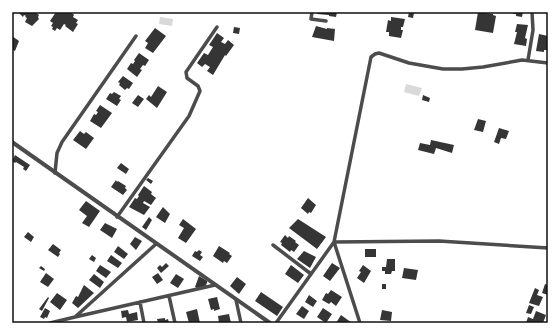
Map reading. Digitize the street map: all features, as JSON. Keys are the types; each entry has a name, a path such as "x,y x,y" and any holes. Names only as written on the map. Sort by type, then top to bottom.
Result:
{"street":[{"path":"310,24 312,12"},
{"path":"528,60 533,30 532,12"},
{"path":"310,20 326,21"},
{"path":"117,217 191,113 200,91 198,86 188,78 186,72 217,27"},
{"path":"55,173 57,153 62,142 136,36"},
{"path":"276,323 334,242 372,56 379,53 414,65 454,69 483,67 513,61 528,60 548,63"},
{"path":"12,142 270,323"},
{"path":"334,242 439,241 548,248"},
{"path":"334,242 360,323"},
{"path":"75,317 156,244"},
{"path":"273,245 311,274"},
{"path":"52,323 215,285"},
{"path":"169,296 175,323"},
{"path":"236,300 241,323"},
{"path":"140,302 144,323"}],"shaded area":[{"path":"160,17 173,19 172,26 159,24"},
{"path":"406,84 422,88 419,96 404,92"}],"building":[{"path":"18,12 35,12 39,15 39,19 32,26 25,22 27,18 25,17 26,16 24,15 23,17"},
{"path":"56,12 73,12 73,17 78,20 76,23 78,24 73,32 64,24 60,30 57,28 55,31 52,29 53,27 51,26 53,23 50,21"},
{"path":"318,12 337,12 336,17 317,14"},
{"path":"409,12 414,13 413,18 408,17"},
{"path":"478,12 493,14 496,16 493,33 475,30"},
{"path":"514,12 523,12 522,17 516,16 516,14 513,14"},
{"path":"391,17 405,19 403,27 401,27 401,30 403,30 401,38 389,36 389,32 386,32 388,20 391,21"},
{"path":"517,24 528,25 525,38 527,39 526,46 514,44"},
{"path":"316,26 327,29 335,29 334,41 312,37"},
{"path":"234,27 240,28 239,34 233,33"},
{"path":"155,28 166,36 153,53 145,48 148,43 145,41"},
{"path":"217,33 224,38 221,42 225,44 228,40 234,45 226,56 225,55 213,75 207,71 210,67 205,64 202,67 197,63 204,53 208,55 213,47 209,45"},
{"path":"539,34 548,36 548,50 544,50 544,52 536,51"},
{"path":"12,36 19,41 15,51 13,50 12,52"},
{"path":"139,53 149,60 145,66 143,65 140,69 142,70 137,77 127,69 131,63 133,64"},
{"path":"123,76 133,83 129,89 127,88 125,90 119,85 120,83 118,82"},
{"path":"158,86 167,92 157,108 146,99 149,95 151,97"},
{"path":"114,92 121,96 119,99 121,100 117,106 106,99 110,93 112,94"},
{"path":"138,95 144,99 138,107 132,103"},
{"path":"423,95 430,98 429,102 422,100"},
{"path":"100,105 112,113 101,128 90,121 94,114 96,115 98,112 96,111"},
{"path":"478,119 486,121 483,132 474,130"},
{"path":"499,128 509,131 506,139 501,138 499,144 494,142"},
{"path":"80,131 84,134 86,132 94,138 86,149 73,140"},
{"path":"431,140 454,145 452,153 436,148 434,154 418,150 420,143 430,145"},
{"path":"15,155 30,165 26,171 23,169 24,167 12,161"},
{"path":"121,163 129,169 126,174 117,168"},
{"path":"148,178 153,181 151,184 146,180"},
{"path":"116,180 117,182 118,181 126,186 125,188 127,190 123,195 111,187"},
{"path":"144,186 152,192 151,194 156,198 151,205 144,201 143,203 150,207 144,215 129,207 135,198 137,199"},
{"path":"308,198 316,205 311,213 309,212 308,214 301,208"},
{"path":"86,201 100,211 89,227 82,223 87,216 79,210"},
{"path":"163,207 170,214 165,223 156,217"},
{"path":"149,217 152,220 146,230 142,227"},
{"path":"183,219 196,229 186,243 178,238 184,228 179,225"},
{"path":"298,219 326,237 317,249 289,228"},
{"path":"105,223 117,229 112,238 100,230"},
{"path":"28,232 34,237 31,242 24,237"},
{"path":"285,235 296,241 295,242 299,245 294,252 291,250 290,252 281,245 282,243 280,242"},
{"path":"135,237 142,241 136,250 130,244"},
{"path":"53,244 61,250 58,257 48,250"},
{"path":"118,246 128,254 124,259 114,252"},
{"path":"219,246 232,256 227,263 224,261 223,263 213,256"},
{"path":"365,249 376,249 376,257 365,257"},
{"path":"199,250 202,252 200,255 203,257 200,261 192,256 195,251 197,252"},
{"path":"304,251 316,257 310,268 297,259"},
{"path":"92,255 96,258 94,262 89,259"},
{"path":"111,255 122,263 118,268 107,261"},
{"path":"387,259 395,259 395,271 392,271 391,274 385,274 385,271 382,271 382,267 386,267"},
{"path":"166,263 169,266 161,273 157,268 160,265 162,267"},
{"path":"332,263 340,268 330,281 323,276"},
{"path":"100,265 111,272 106,278 96,271"},
{"path":"291,265 304,275 298,283 285,274"},
{"path":"363,265 371,271 364,283 357,278"},
{"path":"41,266 45,269 44,271 39,268"},
{"path":"404,268 418,270 416,280 402,278"},
{"path":"46,273 54,279 48,287 40,282"},
{"path":"158,273 163,280 157,284 152,277"},
{"path":"94,274 104,282 100,288 89,280"},
{"path":"176,274 184,279 178,288 170,283"},
{"path":"199,276 207,281 207,283 205,287 199,289 195,287"},
{"path":"237,277 246,284 239,294 230,286"},
{"path":"382,284 386,284 386,289 382,289"},
{"path":"545,284 548,285 548,295 542,293"},
{"path":"84,285 94,293 78,308 72,303 76,296 78,297"},
{"path":"535,288 539,290 537,295 543,297 539,306 529,303"},
{"path":"331,290 342,297 336,306 331,302 329,304 322,300 326,293 328,294"},
{"path":"261,292 283,307 277,316 255,301"},
{"path":"57,293 67,300 60,310 50,302"},
{"path":"309,295 317,301 313,307 305,302"},
{"path":"48,297 49,298 42,311 39,309"},
{"path":"217,297 220,309 214,311 214,309 211,310 208,299"},
{"path":"529,305 534,307 531,314 526,313"},
{"path":"302,306 309,311 304,319 296,314"},
{"path":"45,308 50,311 47,318 45,317 44,319 40,317"},
{"path":"323,308 332,314 326,323 317,317"},
{"path":"197,309 200,323 189,323 186,312"},
{"path":"128,310 129,314 137,312 138,320 127,322 126,317 122,318 121,311"},
{"path":"382,310 392,312 391,321 380,320"},
{"path":"536,311 546,315 543,323 526,323 528,317 533,319"},
{"path":"229,314 231,323 219,323 218,316"},
{"path":"341,315 352,323 336,323"},
{"path":"165,318 165,320 168,319 169,323 158,323 157,319"}]}
